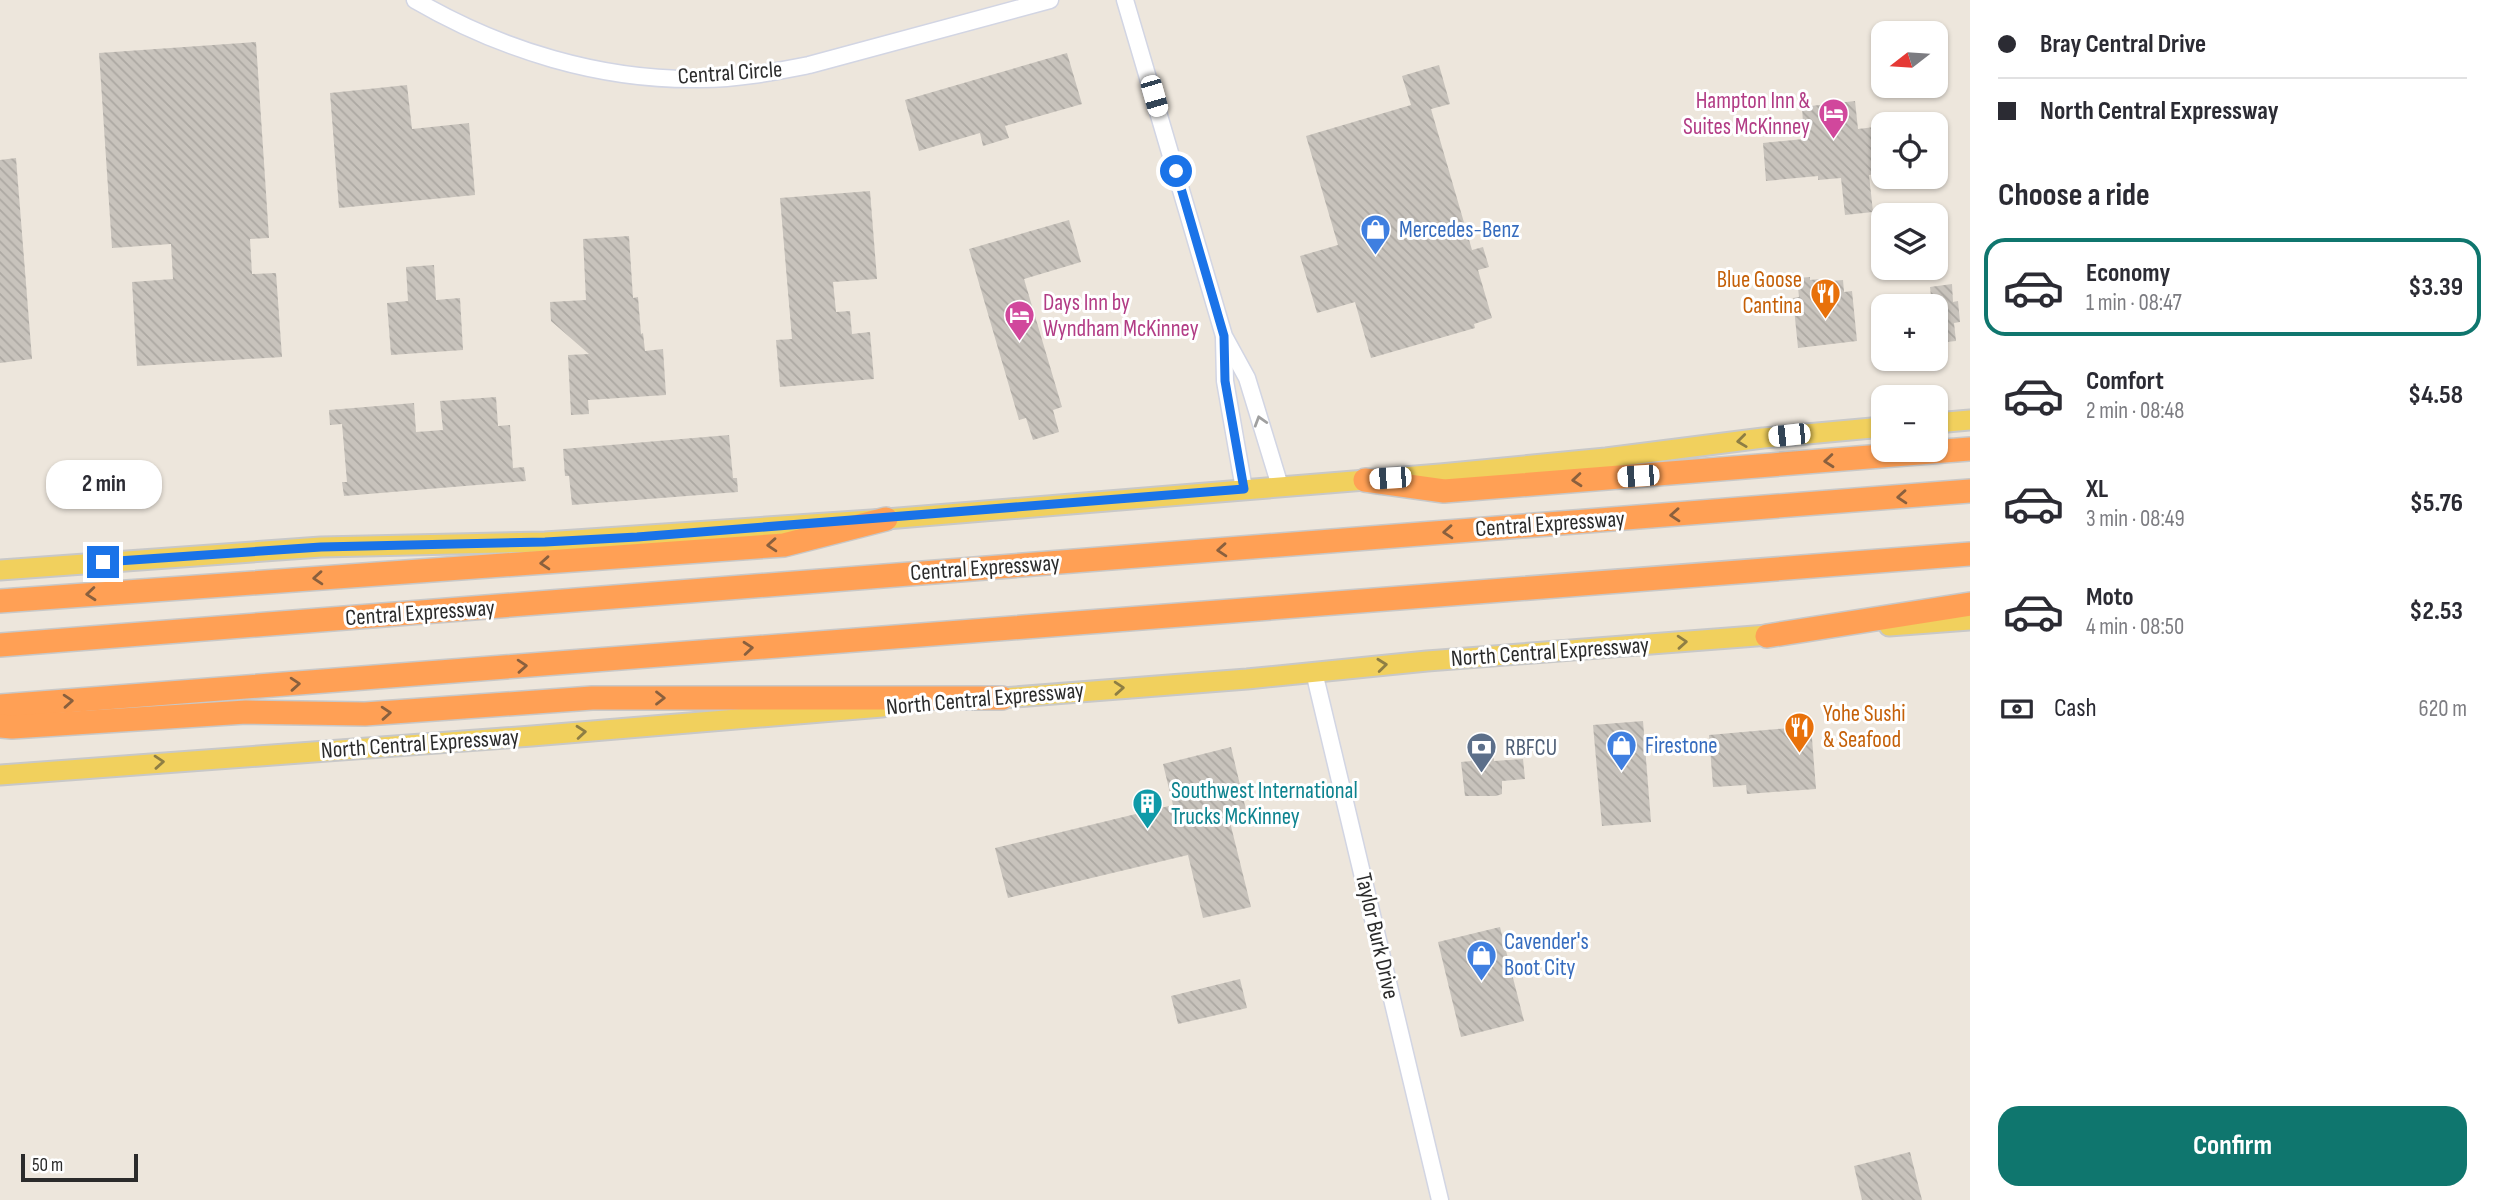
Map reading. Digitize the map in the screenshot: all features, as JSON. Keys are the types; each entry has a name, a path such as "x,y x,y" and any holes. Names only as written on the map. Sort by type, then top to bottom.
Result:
{"highway":[{"path":"1365,480 1444,491 1970,449"},
{"name":"Central Expressway","path":"0,645 1970,491"},
{"path":"0,601 784,544 886,519"},
{"path":"0,706 1970,554"},
{"path":"1767,636 1970,604"},
{"path":"0,726 246,712 365,715 592,698 1002,698"}],"main road":[{"path":"1948,422 1970,420"},
{"path":"0,570 321,547 545,542 886,519 1606,458 1871,428"},
{"name":"North Central Expressway","path":"0,775 1247,680 1427,661 1970,620"}],"street":[{"name":"Central Circle","path":"415,0 440,15 504,44 577,66 645,78 701,79 769,73 808,65 1050,0"},
{"path":"1125,0 1224,336 1247,379 1280,486"},
{"path":"1224,336 1225,381 1244,489"},
{"name":"Taylor Burk Drive","path":"1314,672 1440,1200"}],"building":[{"path":"256,42 269,238 250,239 252,274 276,273 282,357 137,366 132,282 173,279 171,244 112,248 99,53"},
{"path":"1067,53 1082,104 1005,126 1009,138 983,146 980,133 919,151 905,100"},
{"path":"1439,65 1450,104 1431,109 1472,250 1483,247 1489,267 1478,270 1492,318 1474,324 1475,328 1371,358 1355,302 1317,313 1300,256 1338,245 1306,136 1411,105 1402,76"},
{"path":"407,85 412,129 469,123 475,195 339,208 330,93"},
{"name":"Hampton Inn & Suites McKinney","path":"1855,101 1858,129 1871,127 1871,212 1845,215 1841,178 1818,180 1818,176 1766,181 1763,143 1804,139 1802,107"},
{"path":"16,158 32,359 0,363 0,160"},
{"path":"870,191 877,279 833,282 836,312 850,311 852,334 870,332 874,379 780,387 776,340 792,339 780,198"},
{"name":"Days Inn by Wyndham McKinney","path":"1069,220 1081,262 1024,279 1062,407 1053,410 1059,432 1033,440 1026,418 1019,420 969,249"},
{"path":"629,236 633,298 638,297 641,334 643,333 645,351 663,349 666,395 588,400 589,414 571,415 568,355 589,354 551,321 550,302 586,300 583,239"},
{"path":"434,265 436,300 460,298 463,350 391,355 387,303 408,301 406,267"},
{"name":"Blue Goose Cantina","path":"1810,277 1810,280 1843,280 1844,292 1852,291 1857,341 1798,348 1793,298 1799,297 1797,278"},
{"path":"1952,284 1953,302 1958,301 1960,322 1954,323 1956,341 1948,342 1948,294 1931,294 1930,287"},
{"path":"496,397 498,426 510,425 513,468 524,467 526,481 344,496 342,482 347,482 342,424 330,425 329,410 414,403 416,432 443,430 440,401"},
{"path":"729,435 733,478 737,478 738,492 572,505 569,476 565,476 563,449"},
{"name":"Firestone","path":"1643,721 1651,822 1602,826 1593,725"},
{"path":"1811,726 1816,789 1747,794 1746,785 1713,787 1709,735"},
{"name":"Southwest International Trucks McKinney","path":"1231,747 1246,810 1228,814 1251,907 1203,918 1188,855 1008,898 995,848 1173,805 1163,764"},
{"name":"RBFCU","path":"1493,757 1494,761 1523,759 1525,779 1502,781 1502,794 1496,796 1465,796 1461,762"},
{"name":"Cavender's Boot City","path":"1500,927 1524,1021 1461,1037 1438,942"},
{"path":"1240,979 1247,1008 1178,1024 1171,996"},
{"path":"1910,1152 1922,1200 1862,1200 1854,1166"}],"place":[{"name":"Hampton Inn & Suites McKinney","path":"1833,141"},
{"name":"Mercedes-Benz","path":"1376,257"},
{"name":"Blue Goose Cantina","path":"1825,320"},
{"name":"Days Inn by Wyndham McKinney","path":"1020,343"},
{"name":"Yohe Sushi & Seafood","path":"1800,754"},
{"name":"Firestone","path":"1622,773"},
{"name":"RBFCU","path":"1482,775"},
{"name":"Southwest International Trucks McKinney","path":"1148,831"},
{"name":"Cavender's Boot City","path":"1481,982"}],"route":[{"path":"103,562 321,547 637,537 1244,489 1225,381 1224,336 1176,171"}]}
